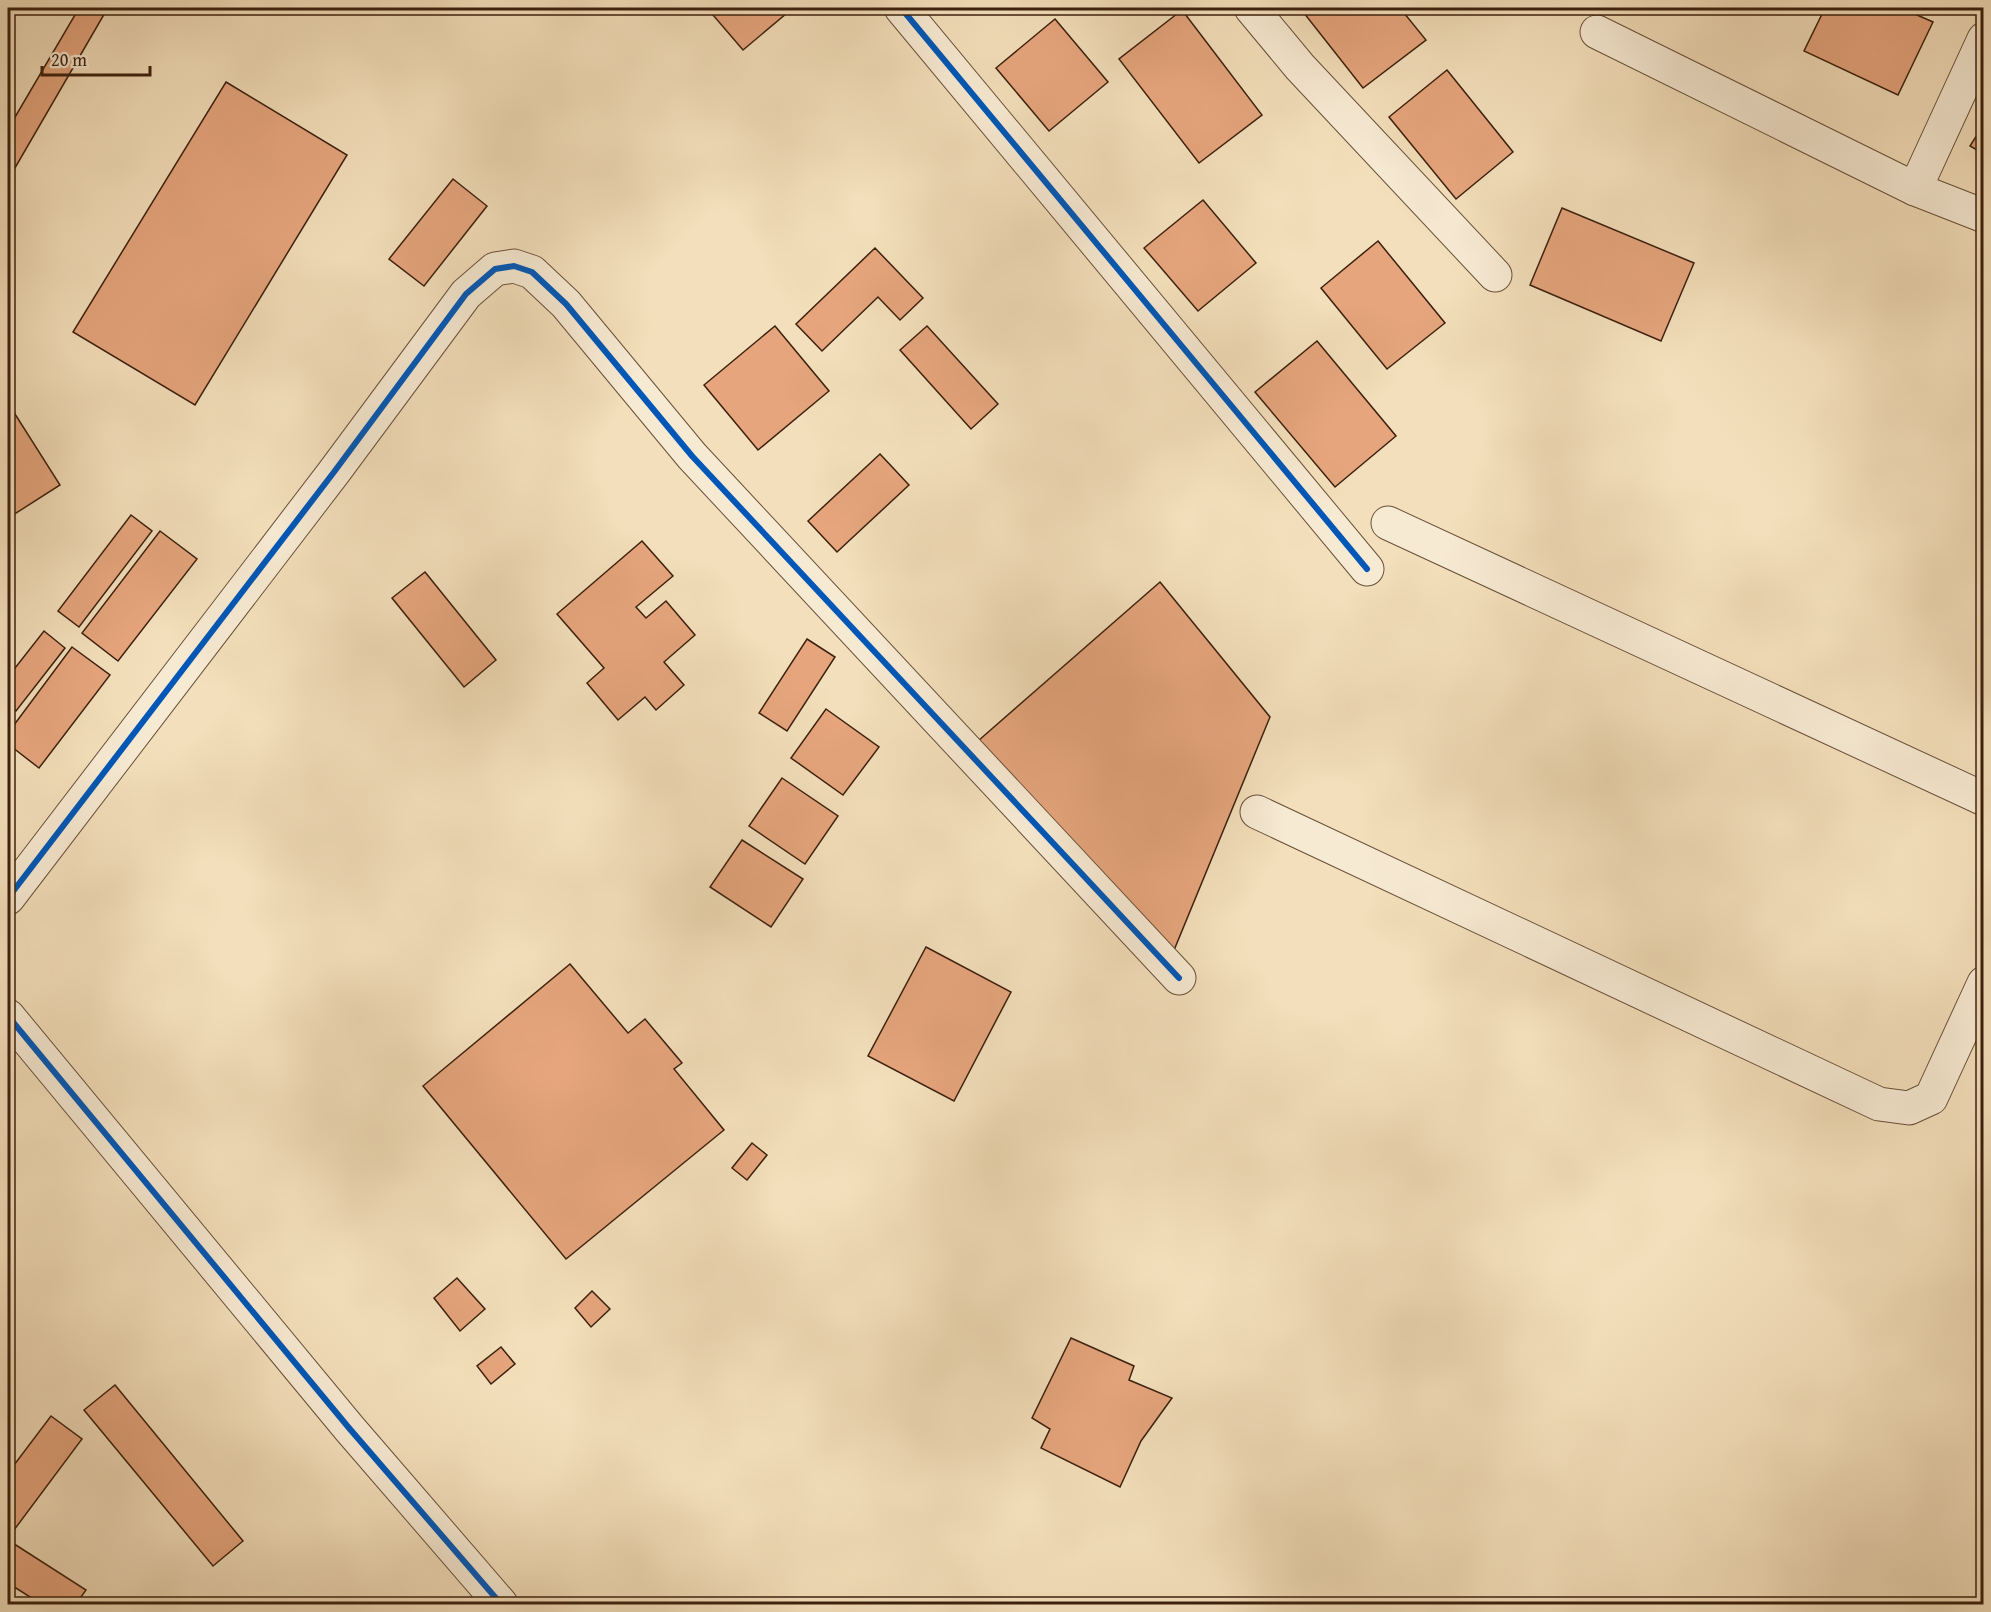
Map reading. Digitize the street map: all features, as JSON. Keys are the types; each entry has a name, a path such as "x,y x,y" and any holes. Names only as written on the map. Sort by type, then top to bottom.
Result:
{"street":[{"path":"901,8 1367,569"},
{"path":"1251,8 1300,67 1495,275"},
{"path":"1597,32 1916,189 1983,216"},
{"path":"1916,189 1983,39"},
{"path":"8,898 334,472 466,294 495,269 514,266 532,272 566,304 692,456 1179,978"},
{"path":"1388,523 1983,799"},
{"path":"1257,812 1879,1104 1909,1108 1931,1098 1983,983"},
{"path":"8,1016 349,1428 501,1605"}],"building":[{"path":"79,8 100,8 106,11 8,180 8,129"},
{"path":"707,8 793,8 743,50"},
{"path":"1300,8 1400,8 1426,40 1363,88"},
{"path":"1825,8 1901,8 1933,22 1898,95 1804,51"},
{"path":"1182,10 1262,115 1199,163 1119,59"},
{"path":"1055,19 1108,82 1049,131 996,68"},
{"path":"1447,70 1513,152 1456,199 1389,117"},
{"path":"226,82 347,155 195,405 73,332"},
{"path":"1984,124 1984,154 1970,146"},
{"path":"453,179 487,206 424,286 389,259"},
{"path":"1203,200 1256,263 1198,311 1144,248"},
{"path":"1562,208 1694,263 1661,341 1530,285"},
{"path":"1378,241 1445,323 1387,369 1321,288"},
{"path":"875,248 923,298 900,320 878,297 822,351 796,324"},
{"path":"775,326 829,391 758,450 704,385"},
{"path":"927,326 998,404 971,429 900,350"},
{"path":"1317,341 1396,436 1335,487 1255,392"},
{"path":"8,403 60,485 13,515 8,507"},
{"path":"880,454 909,485 837,552 808,521"},
{"path":"131,515 152,531 79,627 58,611"},
{"path":"160,531 197,559 118,661 82,633"},
{"path":"642,541 673,576 636,607 646,618 666,601 695,635 664,662 684,685 656,710 645,697 618,720 587,683 604,668 557,614"},
{"path":"425,572 496,660 464,687 392,598"},
{"path":"1160,582 1270,717 1172,955 978,741"},
{"path":"44,631 65,648 16,711 8,704 8,677"},
{"path":"807,639 835,657 787,731 759,713"},
{"path":"72,647 110,675 39,768 8,744 8,733"},
{"path":"826,709 879,747 843,795 791,758"},
{"path":"782,778 838,816 805,864 749,826"},
{"path":"742,840 803,879 771,927 710,887"},
{"path":"926,947 1011,992 954,1101 868,1056"},
{"path":"570,964 628,1033 645,1019 682,1063 674,1069 724,1130 566,1259 423,1086"},
{"path":"752,1143 767,1155 747,1180 732,1168"},
{"path":"457,1278 485,1309 460,1331 434,1298"},
{"path":"592,1291 610,1309 591,1327 575,1308"},
{"path":"1071,1338 1134,1366 1129,1380 1172,1398 1141,1441 1120,1487 1041,1448 1050,1429 1032,1418"},
{"path":"501,1347 515,1364 491,1384 477,1366"},
{"path":"115,1385 243,1541 213,1566 84,1410"},
{"path":"51,1416 82,1439 14,1530 8,1525 8,1473"},
{"path":"8,1540 86,1590 76,1604 41,1604 8,1583"}],"cycle path":[{"path":"901,8 1367,569"},
{"path":"8,898 334,472 466,294 495,269 514,266 532,272 566,304 692,456 1179,978"},
{"path":"8,1016 349,1428 501,1604"}]}
